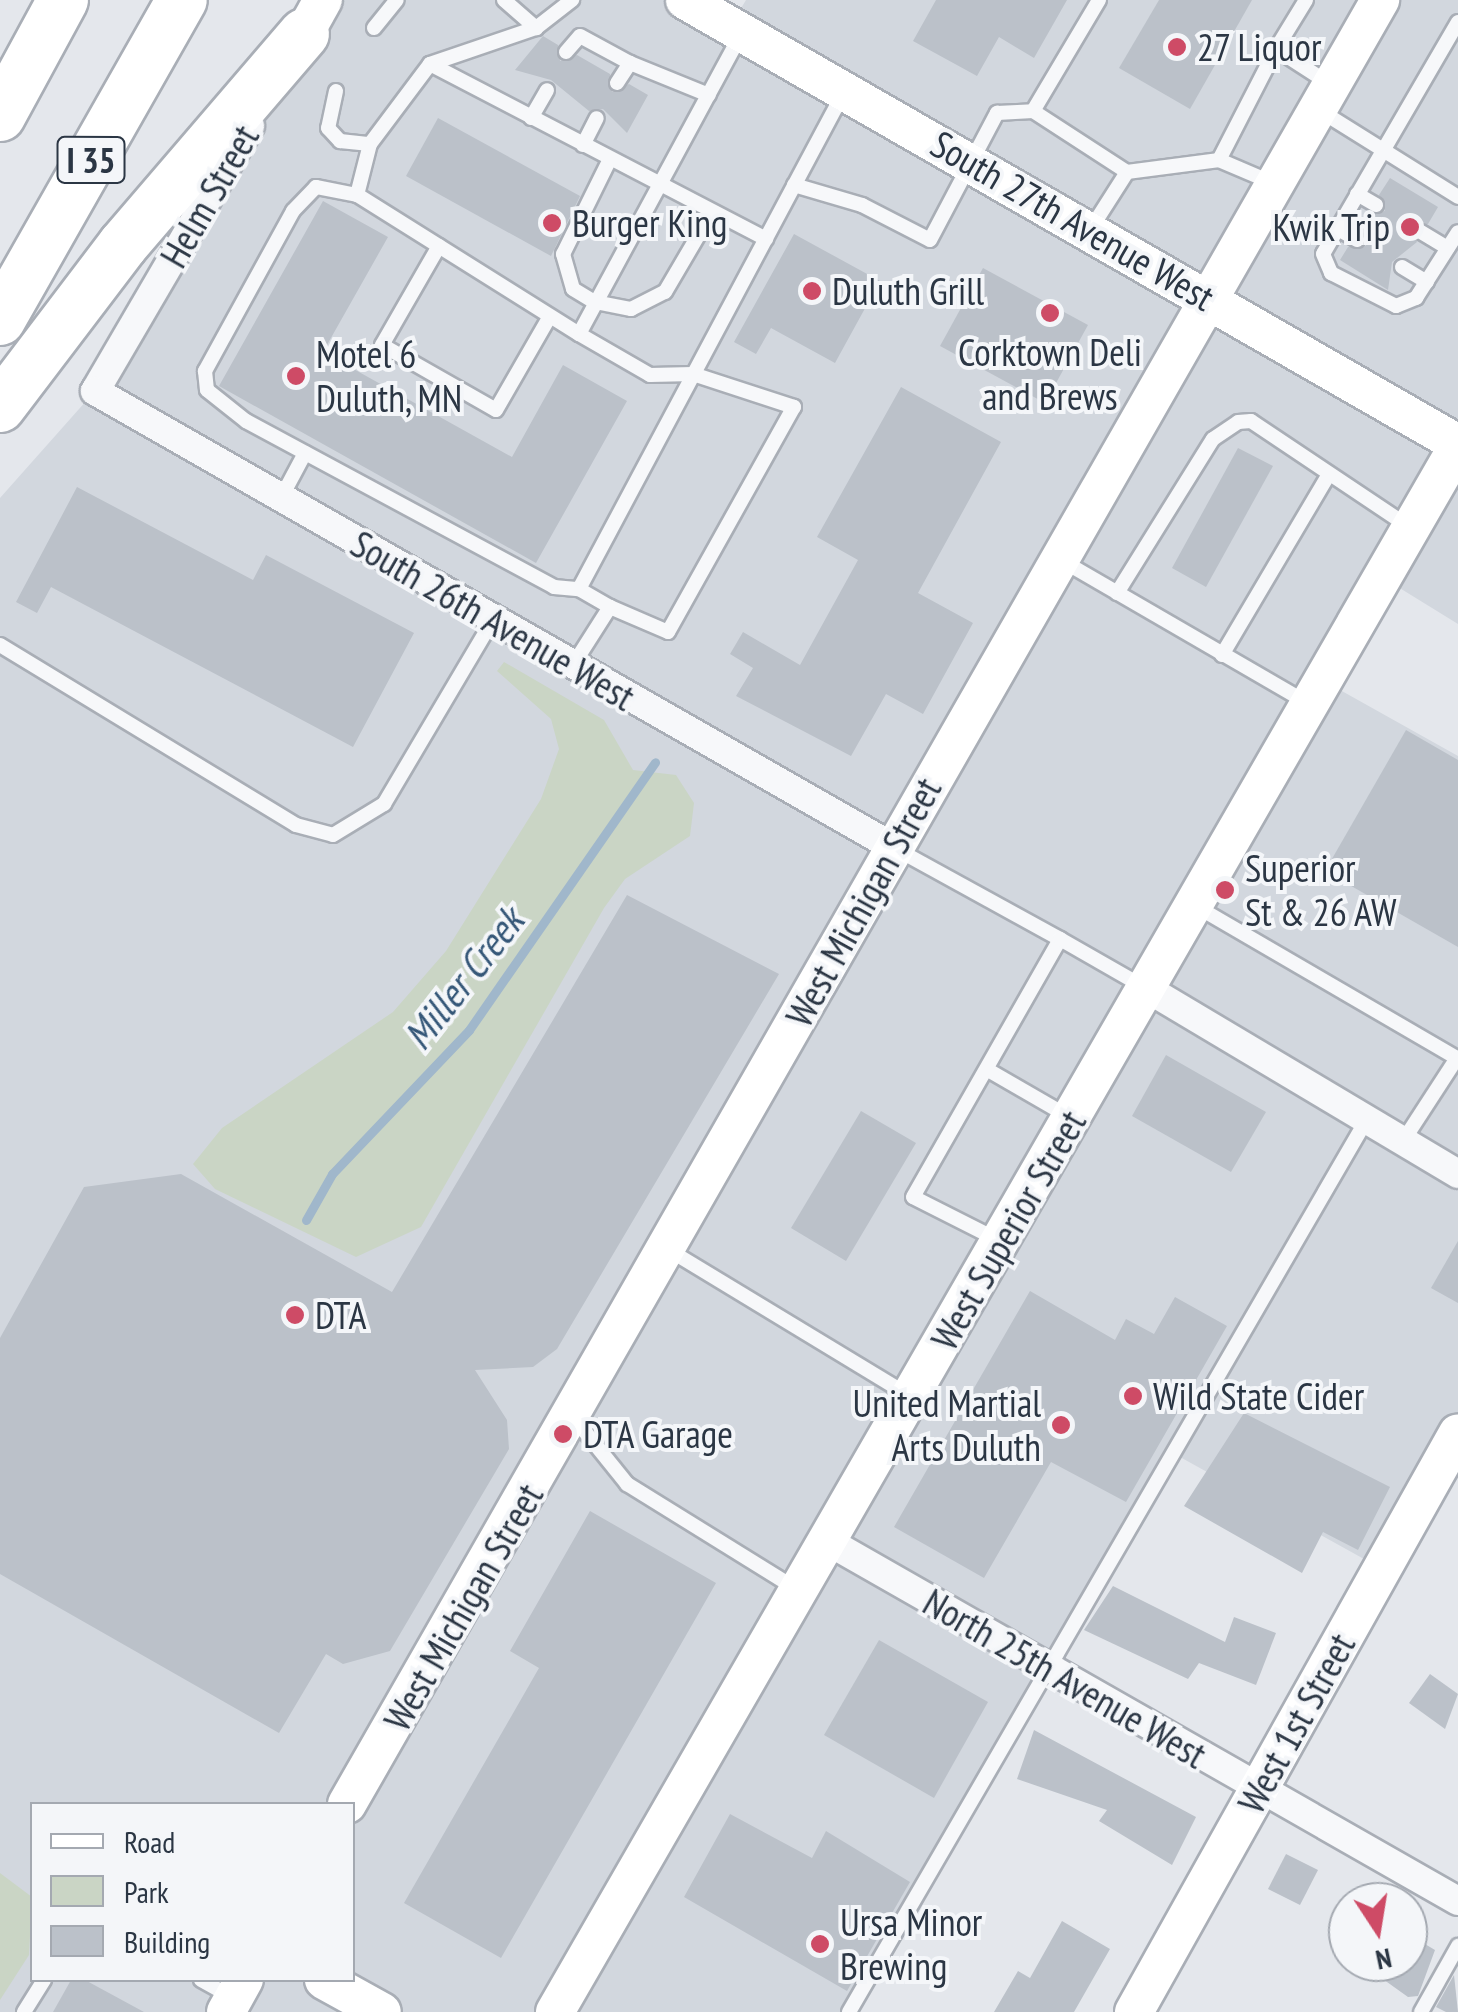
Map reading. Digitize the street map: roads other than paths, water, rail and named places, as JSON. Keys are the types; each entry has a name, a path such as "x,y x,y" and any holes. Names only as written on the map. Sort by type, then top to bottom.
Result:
{"highway":[{"name":"I 35","path":"0,116 62,0"},
{"name":"I 35","path":"0,320 182,0"},
{"path":"0,408 123,245 313,17"}],"street":[{"name":"South 27th Avenue West","path":"686,0 1092,227 1458,445"},
{"name":"West Michigan Street","path":"348,1802 574,1418 893,847 1380,0"},
{"name":"Helm Street","path":"95,392 313,17"},
{"name":"South 26th Avenue West","path":"95,392 893,847"},
{"name":"West Superior Street","path":"555,2012 1458,445"},
{"path":"1146,988 1369,1117 1458,1174"},
{"name":"West 1st Street","path":"1134,2012 1458,1432"},
{"name":"North 25th Avenue West","path":"828,1542 1458,1901"},
{"path":"328,1982 382,2012"}],"lane":[{"path":"374,28 397,0"},
{"path":"504,0 536,28"},
{"path":"1032,112 1099,0"},
{"path":"1219,160 1306,0"},
{"path":"357,195 370,144 430,64 536,28 569,5 580,36 630,63 709,94"},
{"path":"1458,22 1323,254 1331,273 1396,306 1427,282 1458,232"},
{"path":"579,334 743,32"},
{"path":"566,52 580,36"},
{"path":"1276,49 1383,150 1458,197"},
{"path":"617,83 630,63"},
{"path":"430,64 766,239"},
{"path":"531,118 547,90"},
{"path":"579,589 845,90"},
{"path":"336,92 328,128 340,141 370,144"},
{"path":"794,185 862,205 930,240 997,113 1032,112 1127,172 1219,160 1274,183"},
{"path":"582,145 597,118"},
{"path":"610,160 563,254 573,289 595,302 631,309 665,292 712,212"},
{"path":"1092,227 1127,172"},
{"path":"316,186 357,195 439,246 650,375 693,374 794,407 668,632 579,589 554,587 305,453 207,390 205,371 293,211 316,186"},
{"path":"1357,194 1376,205"},
{"path":"1338,229 1356,240"},
{"path":"1422,232 1448,248"},
{"path":"439,246 382,344 496,410 550,316"},
{"path":"1402,267 1427,282"},
{"path":"1117,593 1224,429 1251,421 1412,529"},
{"path":"280,498 305,453"},
{"path":"1222,655 1329,474"},
{"path":"1058,558 1311,706"},
{"path":"573,666 610,607"},
{"path":"0,645 296,825 334,835 384,804 492,620"},
{"path":"893,847 1146,988"},
{"path":"1193,904 1457,1058 1402,1141"},
{"path":"1001,1242 913,1197 1060,940"},
{"path":"988,1070 1072,1118"},
{"path":"849,2012 1044,1666 1369,1117"},
{"path":"669,1250 912,1397"},
{"path":"574,1418 627,1484 800,1590"},
{"path":"1421,2012 1458,1946"},
{"path":"24,2012 43,1982"}],"waterway":[{"name":"Miller Creek","path":"306,1220 332,1174 469,1030 655,762"}],"place":[{"name":"27 Liquor","path":"1177,47"},
{"name":"Burger King","path":"552,223"},
{"name":"Kwik Trip","path":"1410,227"},
{"name":"Duluth Grill","path":"812,291"},
{"name":"Corktown Deli and Brews","path":"1050,313"},
{"name":"Motel 6 Duluth, MN","path":"296,376"},
{"name":"Superior St & 26 AW","path":"1225,890"},
{"name":"DTA","path":"295,1315"},
{"name":"Wild State Cider","path":"1133,1396"},
{"name":"United Martial Arts Duluth","path":"1061,1425"},
{"name":"DTA Garage","path":"563,1434"},
{"name":"Ursa Minor Brewing","path":"820,1944"}]}
